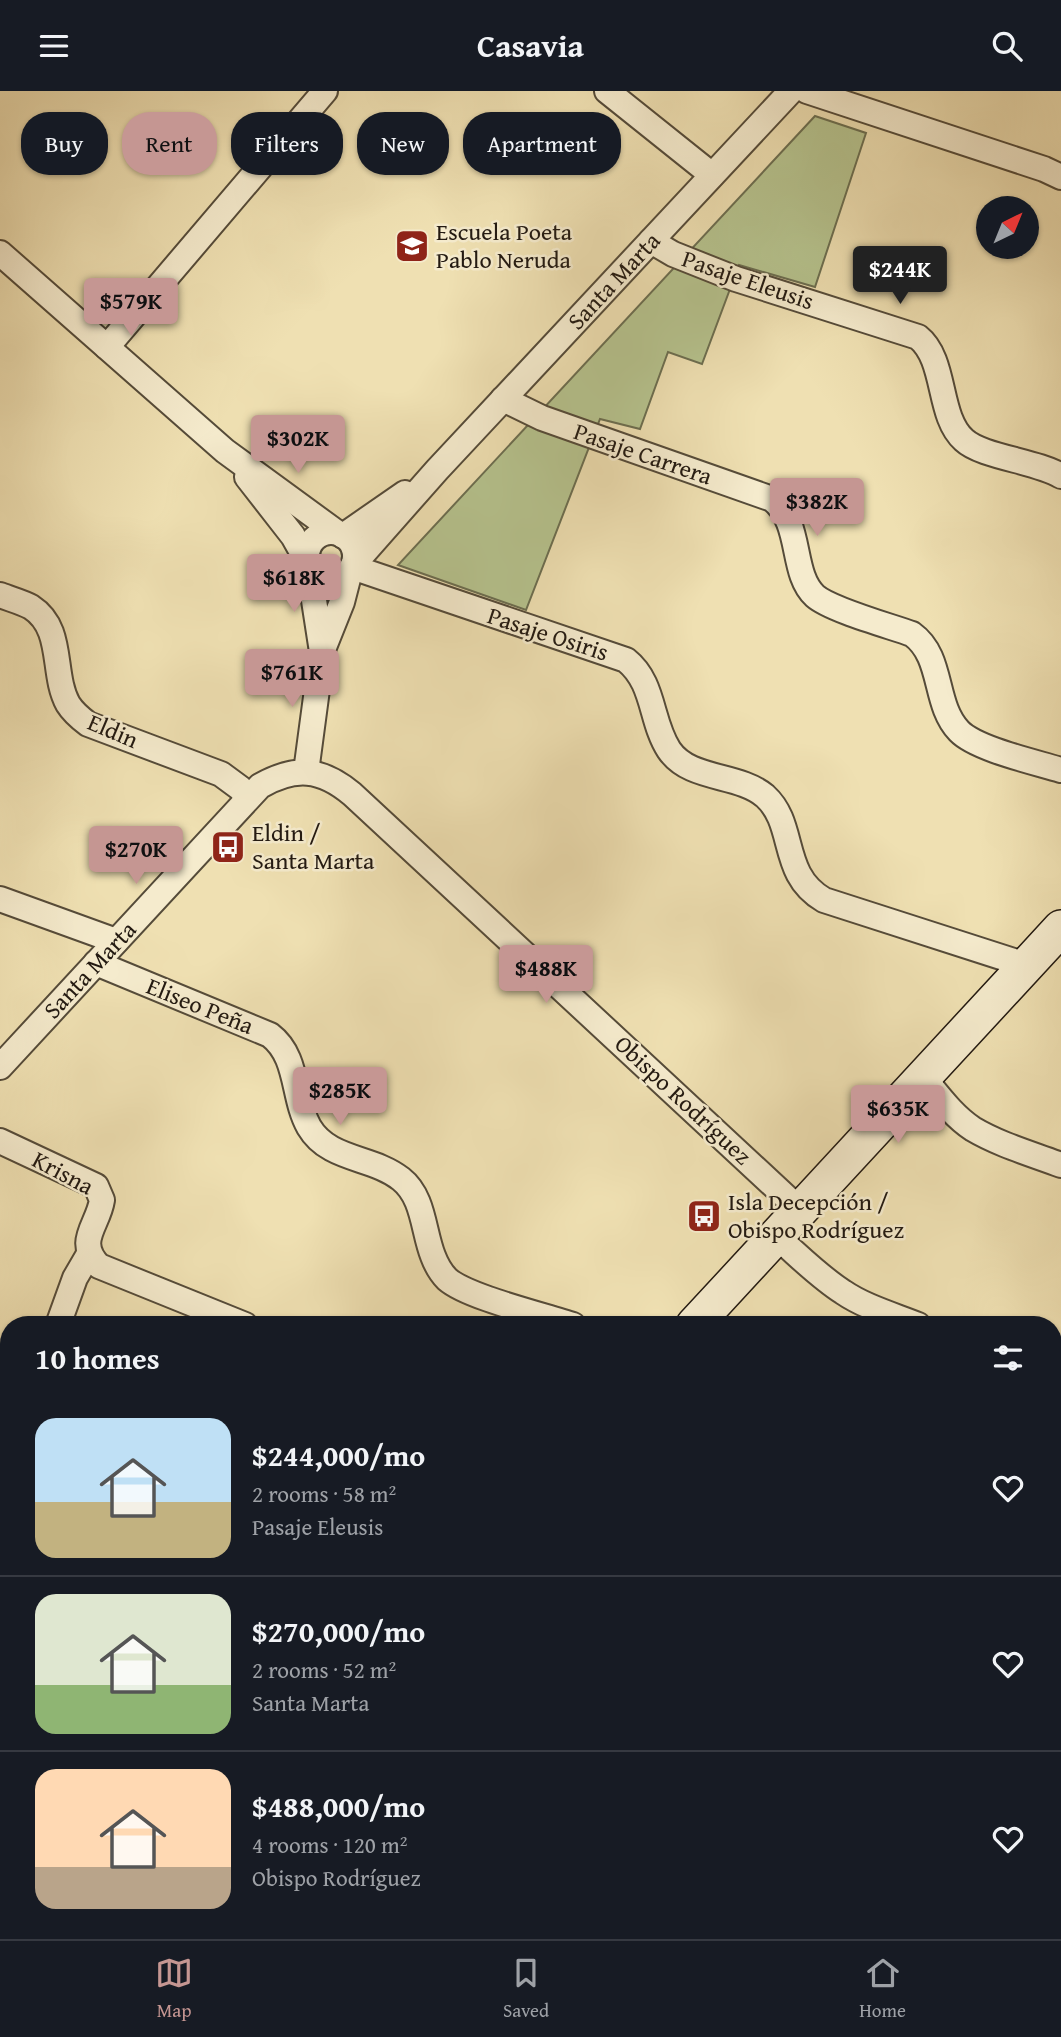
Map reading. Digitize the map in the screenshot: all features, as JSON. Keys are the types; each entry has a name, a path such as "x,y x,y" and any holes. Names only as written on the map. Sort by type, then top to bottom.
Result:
{"street":[{"path":"107,347 325,91"},
{"path":"607,91 712,175"},
{"name":"Santa Marta","path":"352,567 437,470 791,91"},
{"path":"807,91 1044,169 1061,177"},
{"name":"Pasaje Eleusis","path":"651,241 673,254 736,279 918,337 930,351 953,423 962,439 975,447 1061,476"},
{"path":"0,253 232,456 339,534 354,548 352,567 342,602 323,652 306,772"},
{"name":"Pasaje Carrera","path":"503,399 572,429 772,499 788,517 805,579 813,594 827,604 912,634 919,639 929,652 951,721 969,739 1061,770"},
{"path":"232,456 293,536 308,564 321,579 328,581 344,577 352,567"},
{"name":"Santa Marta","path":"339,534 437,470"},
{"path":"323,652 307,552 313,539 327,532 339,534"},
{"name":"Pasaje Osiris","path":"352,567 626,660 642,676 665,743 677,759 699,770 756,789 775,807 800,878 815,894 824,900 1026,965"},
{"name":"Eldin","path":"0,595 31,607 43,618 53,638 64,694 76,714 88,724 211,769 231,780 248,798"},
{"name":"Santa Marta","path":"0,1067 260,786 290,773 306,772"},
{"name":"Obispo Rodríguez","path":"306,772 339,783 352,794 800,1210"},
{"path":"0,899 116,941"},
{"path":"702,1316 1061,927"},
{"name":"Eliseo Peña","path":"96,963 270,1035 285,1049 303,1113 316,1137 337,1152 399,1177 409,1187 415,1196 432,1255 446,1278 469,1291 545,1316"},
{"path":"923,1077 951,1110 972,1128 990,1138 1061,1165"},
{"name":"Krisna","path":"0,1141 96,1186 102,1200 89,1237 89,1254 75,1278 61,1316"},
{"path":"776,1236 844,1294 894,1316"},
{"path":"89,1254 106,1270 222,1316"}],"green space":[{"path":"815,116 866,133 815,287 739,265 702,364 668,352 640,429 600,419 526,610 398,565"}],"place":[{"name":"Escuela Poeta Pablo Neruda","path":"412,246"},
{"name":"Eldin / Santa Marta","path":"228,847"},
{"name":"Isla Decepción / Obispo Rodríguez","path":"704,1216"}]}
